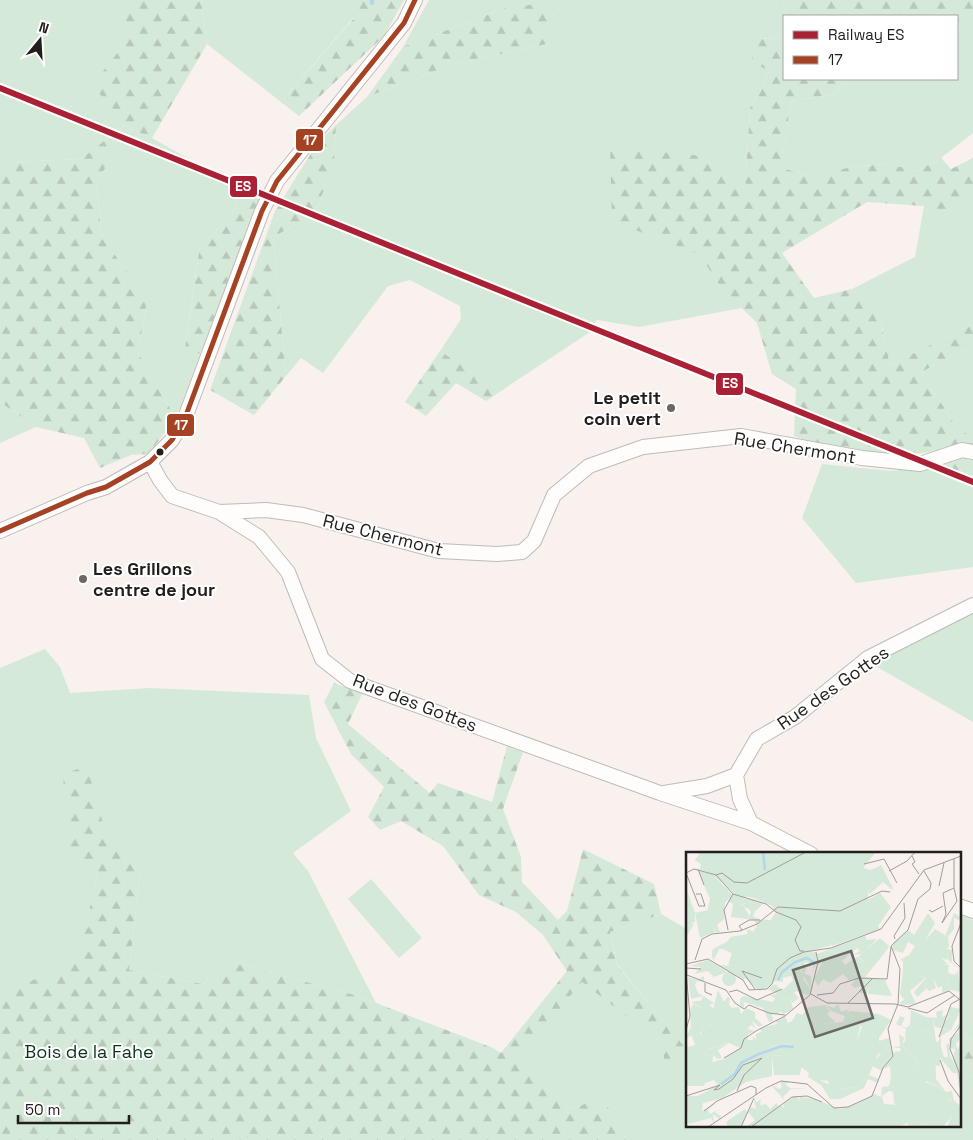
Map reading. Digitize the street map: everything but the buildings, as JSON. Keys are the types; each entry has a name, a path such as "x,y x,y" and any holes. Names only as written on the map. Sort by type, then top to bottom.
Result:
{"street":[{"path":"0,532 87,493 106,487 150,462 172,440 185,418 262,211 277,181 404,23 415,0"},
{"name":"Rue Chermont","path":"219,512 266,510 303,515 438,550 506,554 522,552 534,541 554,495 589,466 643,447 741,436 862,458 920,464 962,450 973,452"},
{"name":"Rue des Gottes","path":"150,462 172,496 219,512 259,537 288,572 322,659 350,681 660,793 751,823 807,852"},
{"name":"Rue des Gottes","path":"660,793 707,786 736,775 757,739 795,717 868,658 973,605"},
{"path":"736,775 740,799 751,823"},
{"path":"960,906 973,911"}],"green space":[{"path":"0,0 126,0 126,42 93,85 127,123 81,159 10,162 0,159"},
{"path":"126,0 201,0 207,44 152,138 131,129 96,182 102,238 142,291 146,307 138,352 176,419 148,454 131,455 100,468 84,438 36,427 0,402 0,159 10,162 81,159 126,124 92,85 126,42"},
{"path":"201,0 337,0 354,17 281,102 207,44"},
{"path":"337,0 404,0 384,36 299,116 281,102 354,18"},
{"path":"429,0 783,0 786,15 783,15 783,39 752,38 769,71 760,93 750,108 745,188 724,176 703,156 612,221 700,254 722,289 742,308 639,327 597,320 590,332 501,391 440,351 461,319 460,306 410,280 388,286 323,373 301,358 286,376 273,237 315,214 334,162 336,125 367,97 454,64 551,43 505,8 403,47"},
{"path":"783,0 973,0 973,13 958,30 958,15 786,15"},
{"path":"553,2 551,43 454,64 367,97 403,47 505,8"},
{"path":"973,13 973,133 941,158 918,171 887,164 850,167 816,177 781,168 791,101 836,94 844,80 958,80 958,30"},
{"path":"752,38 783,39 783,80 844,80 836,94 791,101 781,168 816,177 850,167 888,164 918,171 941,158 951,169 973,158 973,194 935,223 924,206 867,202 782,253 814,298 852,289 880,318 890,365 973,324 973,346 921,372 956,426 973,438 973,471 959,477 942,465 940,451 887,457 828,448 794,436 796,389 772,374 757,323 722,289 700,255 612,221 610,147 703,156 724,176 745,188 750,108 760,93 769,71 752,62"},
{"path":"336,125 334,162 315,214 273,237 286,376 254,415 210,390 275,211 318,142"},
{"path":"131,129 152,138 241,189 231,216 200,246 185,347 200,354 176,419 138,352 146,307 141,291 102,238 96,182"},
{"path":"241,189 260,200 200,354 185,348 200,246 231,216"},
{"path":"973,194 973,324 890,365 880,318 852,289 915,257 924,206 935,223"},
{"path":"973,346 973,438 956,426 921,372"},
{"path":"440,351 501,391 486,401 456,383 426,416 405,402"},
{"path":"0,402 36,427 0,443"},
{"path":"822,464 891,471 942,465 959,477 973,471 973,567 856,583 802,518"},
{"path":"973,610 973,722 872,664 961,617"},
{"path":"45,649 60,667 70,693 150,688 309,695 316,738 351,811 293,853 308,871 376,1003 358,996 228,961 203,984 129,970 140,873 108,842 87,767 68,853 97,875 78,961 0,995 0,668"},
{"name":"Bois de la Fahe","path":"334,683 362,694 348,724 430,793 438,783 492,802 507,746 523,752 503,809 521,857 522,882 558,920 567,911 583,849 654,884 661,914 610,932 617,965 686,1051 664,1065 664,1045 582,982 514,1063 572,1109 602,1097 627,1140 0,1140 0,995 78,960 97,875 68,853 63,774 87,766 108,841 140,873 129,970 203,984 228,961 358,996 493,1048 501,1053 567,971 543,935 516,912 479,895 443,846 401,821 380,830 368,817 384,787 351,754 324,702"},
{"path":"371,879 422,938 399,958 348,899"},
{"path":"661,914 686,928 686,1050 617,964 610,932"},
{"path":"960,915 973,920 973,1040 960,1034"},
{"path":"582,982 664,1045 686,1050 686,1128 960,1128 960,1070 973,1077 973,1140 627,1140 602,1097 572,1109 513,1063"},
{"path":"960,1034 973,1040 973,1077 960,1070"}],"rail line":[{"name":"ES","path":"0,88 973,482"}],"transit line":[{"name":"17","path":"0,531 87,493 106,487 150,462 172,440 185,418 262,211 277,181 404,23 415,0"}],"place":[{"name":"Le petit coin vert","path":"671,408"},
{"name":"Les Grillons centre de jour","path":"83,579"}]}
